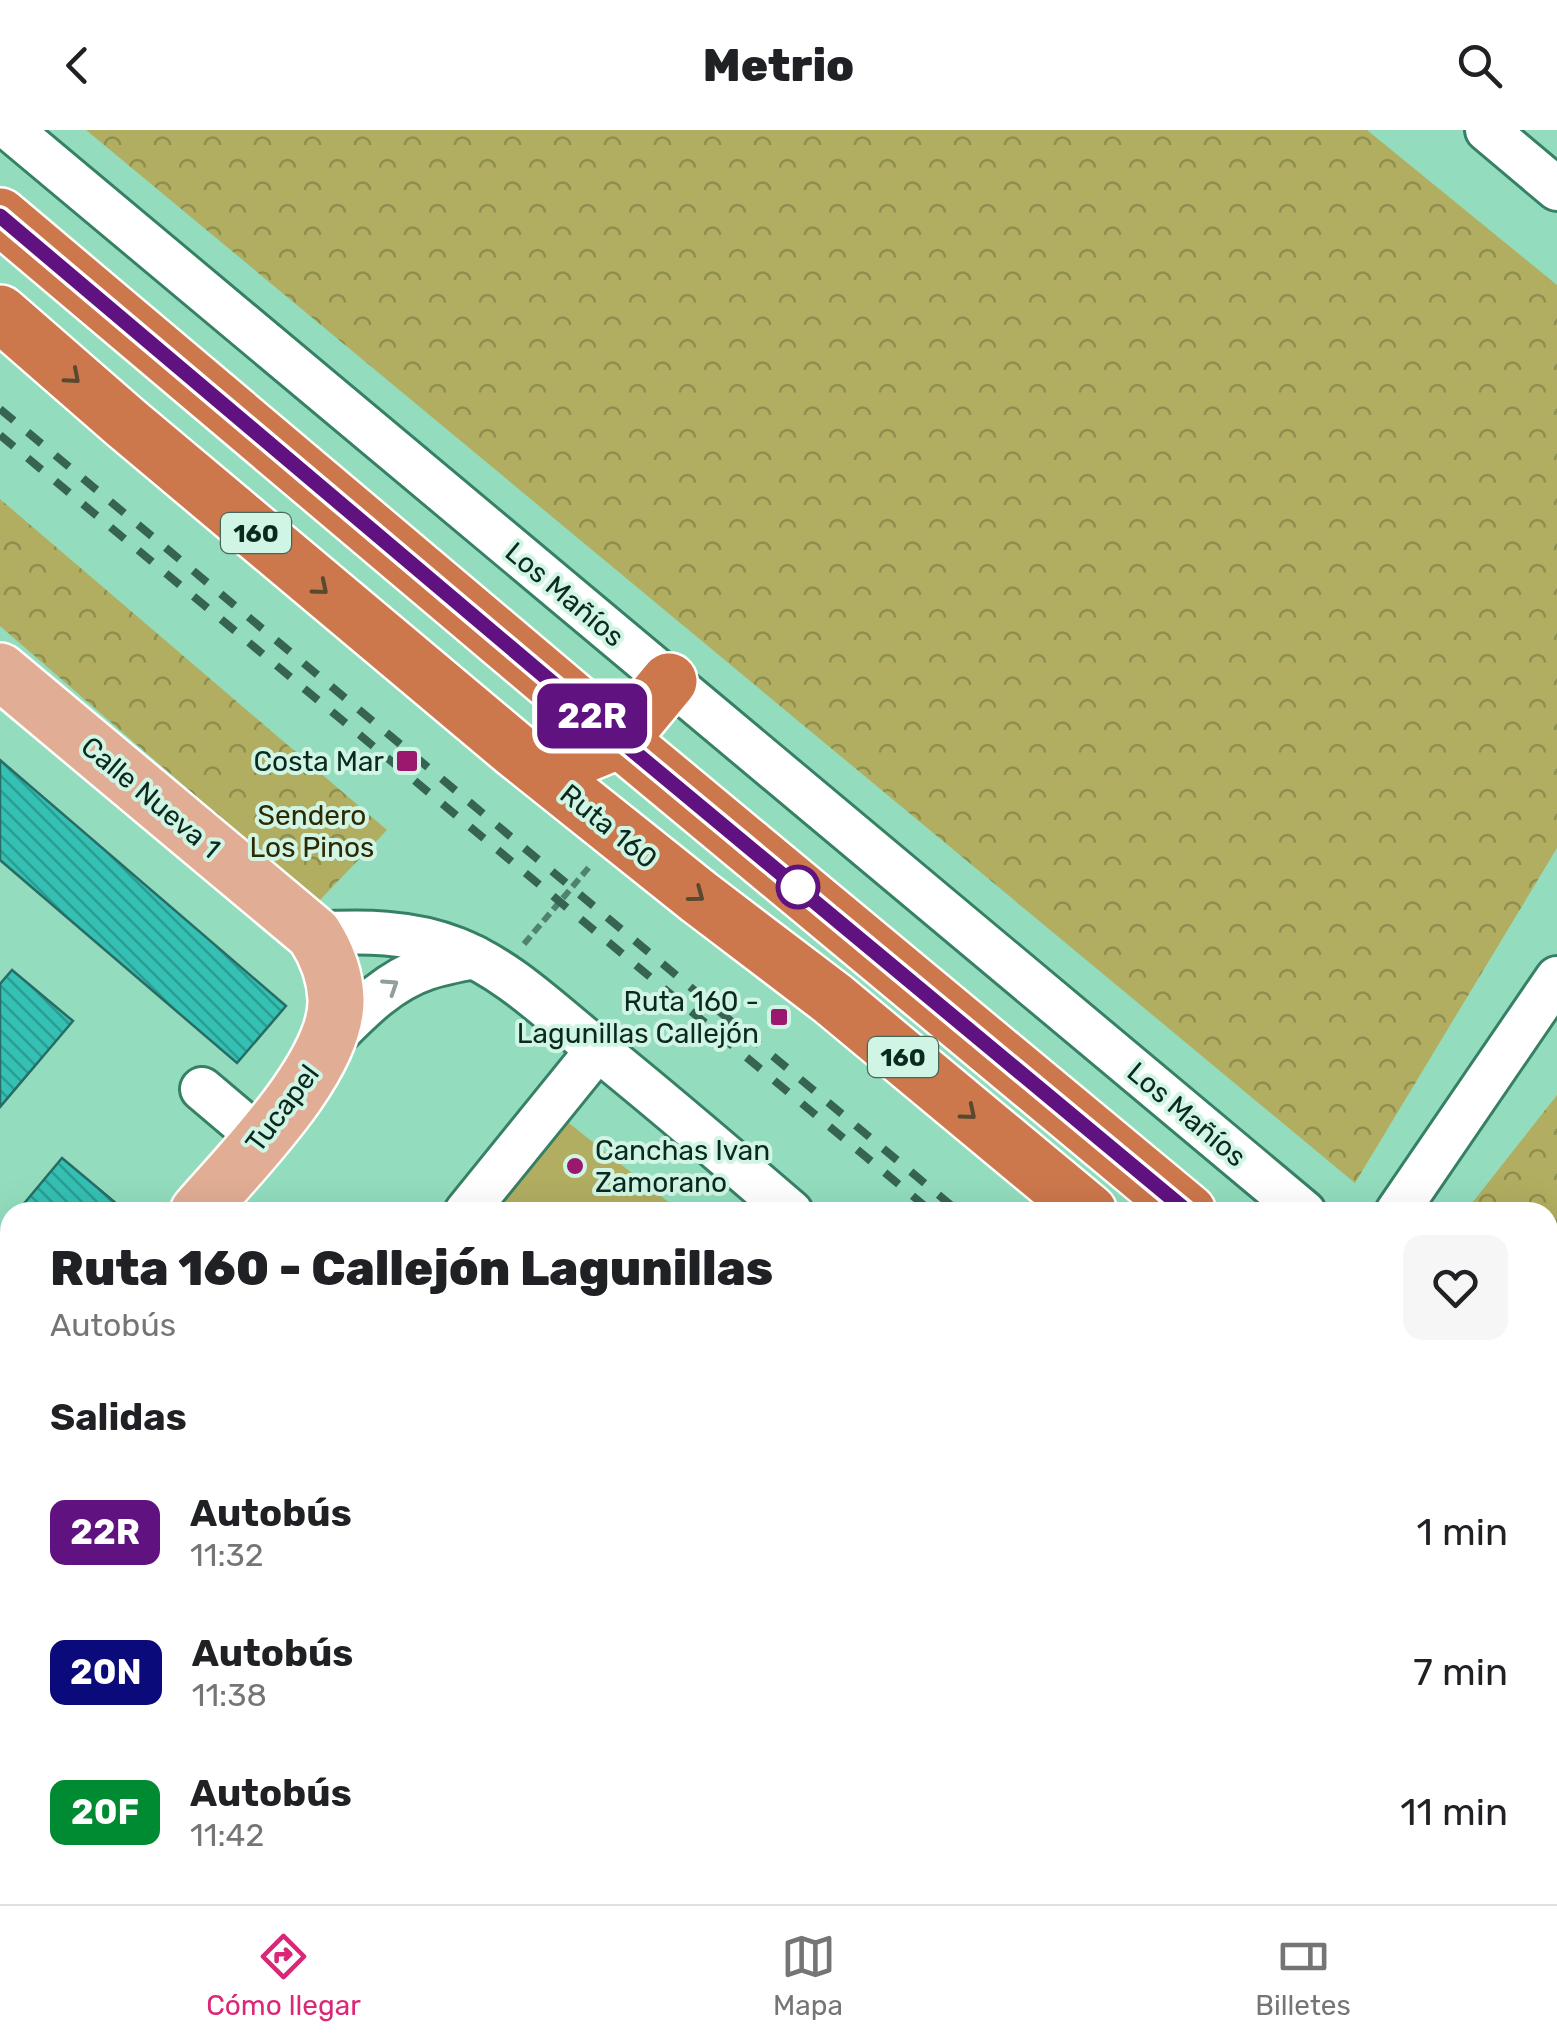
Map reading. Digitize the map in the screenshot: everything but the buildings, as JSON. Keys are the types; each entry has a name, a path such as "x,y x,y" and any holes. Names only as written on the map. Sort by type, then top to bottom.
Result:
{"highway":[{"name":"160","path":"0,216 620,740 1176,1202"},
{"name":"Ruta 160","path":"0,313 514,750 833,999 1078,1202"},
{"path":"514,750 532,756 569,758 620,740 669,681"}],"main road":[{"name":"Calle Nueva 1","path":"0,671 314,934"},
{"name":"Tucapel","path":"207,1202 310,1075 326,1045 336,1002 331,968 314,934"}],"street":[{"name":"Los Mañíos","path":"11,130 1292,1202"},
{"path":"1486,130 1557,189"},
{"path":"314,934 369,932 430,940 487,965 598,1049 780,1202"},
{"path":"326,1045 378,995 406,977 426,968 487,965"},
{"path":"1404,1202 1557,978"},
{"path":"474,1202 598,1049"},
{"path":"202,1090 261,1139"}],"path":[{"path":"487,965 598,857"}],"green space":[{"path":"86,130 1367,130 1557,285 1557,848 1355,1183"},
{"name":"Sendero Los Pinos","path":"0,499 387,830 318,902 0,626"},
{"path":"1557,1095 1557,1202 1473,1202"},
{"name":"Canchas Ivan Zamorano","path":"565,1120 668,1202 498,1202"}],"railway":[{"path":"0,409 947,1202"},
{"path":"0,435 920,1202"}],"bus line":[{"name":"22R","path":"0,216 1175,1202"}],"place":[{"name":"Costa Mar","path":"407,761"},
{"name":"Ruta 160 - Lagunillas Callejón","path":"779,1017"},
{"name":"Canchas Ivan Zamorano","path":"575,1166"}]}
